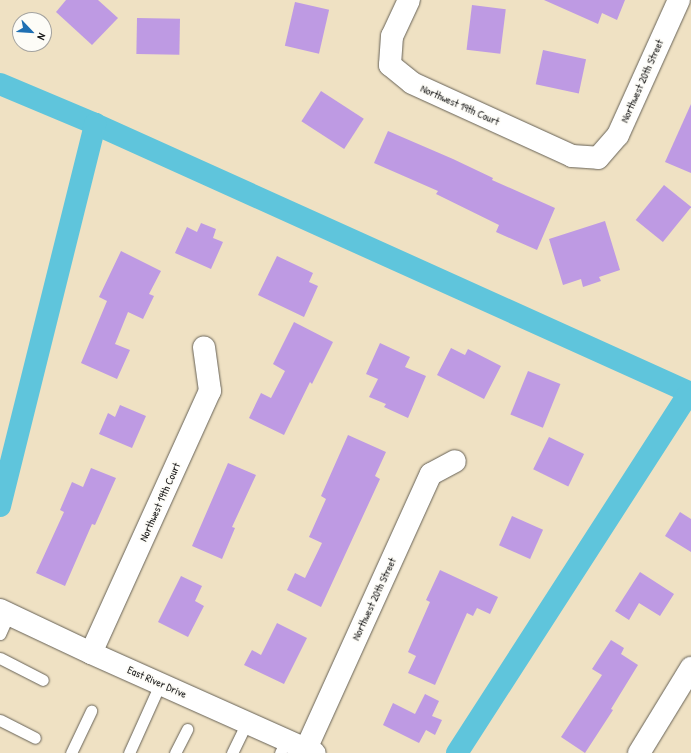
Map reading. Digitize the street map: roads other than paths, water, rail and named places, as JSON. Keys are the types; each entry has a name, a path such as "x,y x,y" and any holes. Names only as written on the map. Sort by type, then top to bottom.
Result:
{"street":[{"name":"Northwest 19th Court","path":"409,0 392,36 390,65 412,84 572,156 598,158"},
{"name":"Northwest 20th Street","path":"598,158 618,135 679,0"},
{"name":"Northwest 19th Court","path":"91,653 210,391 204,347"},
{"name":"Northwest 20th Street","path":"311,751 431,474 455,461"},
{"name":"East River Drive","path":"5,612 91,653 247,722 283,746 311,751"},
{"path":"639,753 691,668"}],"lane":[{"path":"0,634 5,612"},
{"path":"0,658 43,680"},
{"path":"129,753 160,684"},
{"path":"71,753 91,711"},
{"path":"0,720 34,738"},
{"path":"232,753 247,722"},
{"path":"175,753 187,729"}],"waterway":[{"path":"0,84 95,124 691,393"},
{"path":"0,506 95,124"},
{"path":"457,753 689,393"}]}
